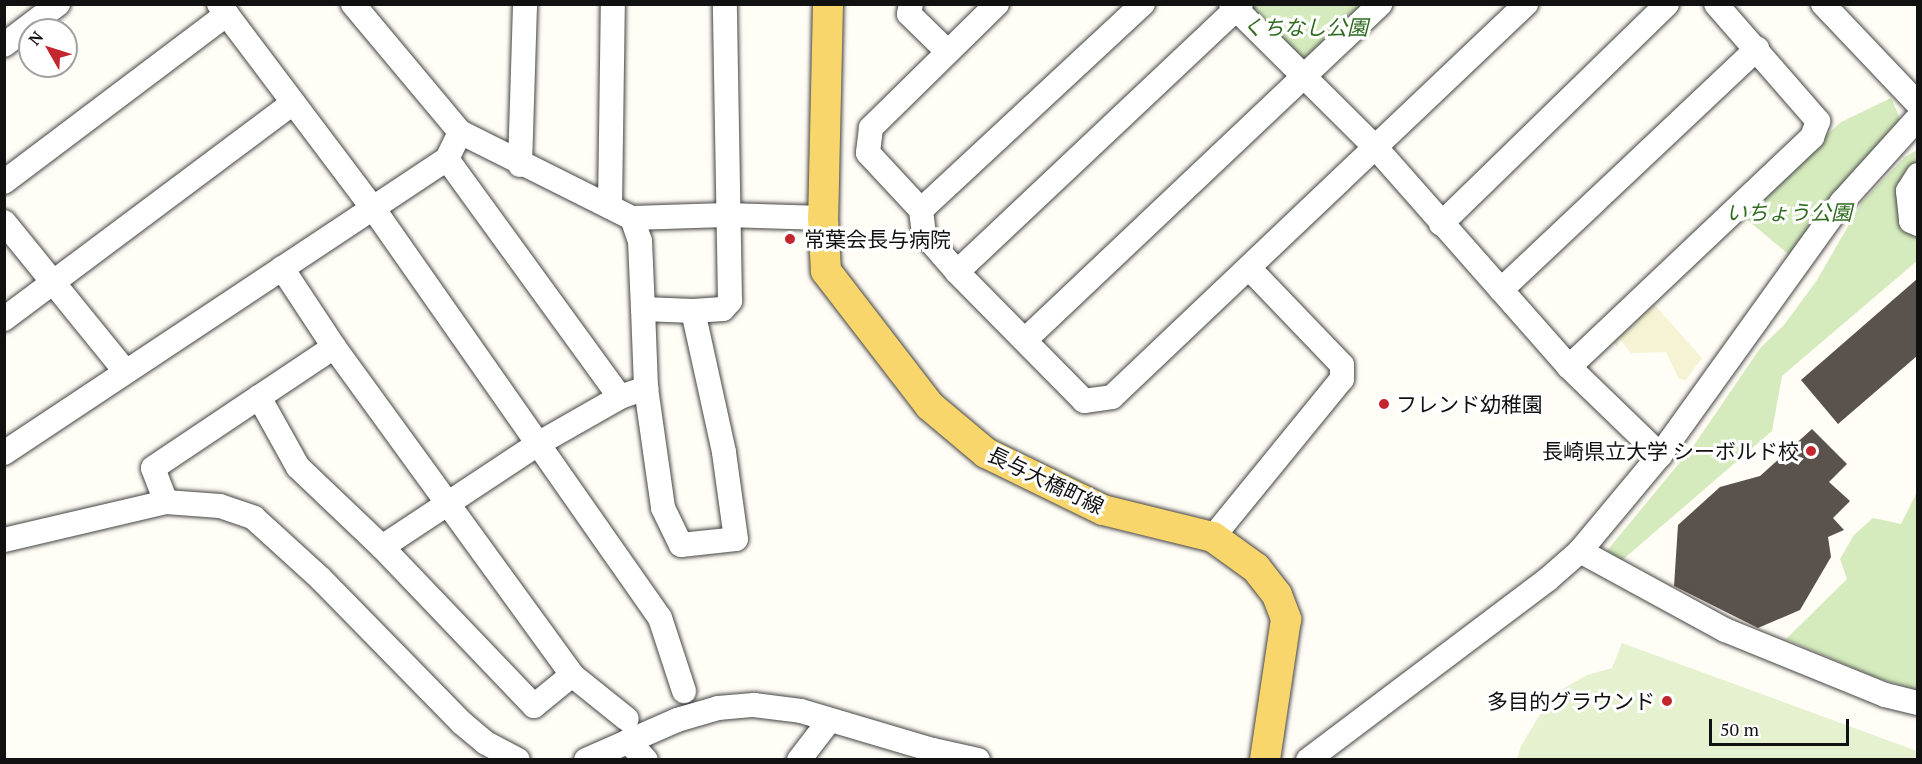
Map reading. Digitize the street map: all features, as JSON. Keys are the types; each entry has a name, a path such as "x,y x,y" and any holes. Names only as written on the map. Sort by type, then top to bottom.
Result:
{"main road":[{"name":"長与大橋町線","path":"828,4 823,218 826,271 930,406 986,453 1103,510 1213,537 1256,568 1277,595 1286,620 1265,759"}],"street":[{"path":"4,45 58,4"},
{"path":"353,4 460,132 520,165 632,218 726,215 823,218"},
{"path":"520,165 525,4"},
{"path":"609,207 613,4"},
{"path":"643,309 693,312 723,309 730,301 726,215 725,4"},
{"path":"910,4 909,14 948,52"},
{"path":"997,4 871,128 868,153 921,210 924,234 957,272 1084,401 1112,397 1377,149 1526,4"},
{"path":"921,210 1143,4"},
{"path":"1025,340 1380,4"},
{"path":"1441,224 1667,4"},
{"path":"1569,367 1812,138 1818,121 1716,4"},
{"path":"1823,4 1917,104"},
{"path":"957,272 1236,6 1377,149 1569,367 1660,455"},
{"path":"4,182 223,9 373,208 536,445 660,618 684,691"},
{"path":"1501,290 1757,49"},
{"path":"4,319 293,103"},
{"path":"1308,759 1547,580 1580,551 1660,455 1842,202 1917,118"},
{"path":"4,453 447,159 460,132"},
{"path":"447,159 620,397"},
{"path":"1917,175 1908,191 1911,221 1917,224"},
{"path":"632,218 640,241 646,388 663,508 681,545 736,539 724,452 693,312"},
{"path":"4,222 125,371"},
{"path":"282,268 334,347 572,675 628,730 646,759"},
{"path":"1213,537 1342,379 1342,365 1250,269"},
{"path":"166,502 153,468 334,347"},
{"path":"382,547 448,506 536,445 620,397 646,388"},
{"path":"259,397 298,467 382,547 534,706 572,675"},
{"path":"4,540 166,502 220,506 254,518 320,578 462,723 486,743 518,759"},
{"path":"1580,551 1725,630 1885,695 1917,703"},
{"path":"586,759 628,730 677,720 718,708 754,705 801,711 829,721 978,759"},
{"path":"799,759 829,721"}],"shaded area":[{"path":"1653,303 1702,358 1686,380 1679,379 1666,352 1631,353 1619,338 1618,347 1608,339"}],"green space":[{"name":"くちなし公園","path":"1256,4 1363,5 1304,59 1252,8"},
{"name":"いちょう公園","path":"1891,98 1899,116 1900,130 1794,259 1739,213 1841,122"},
{"path":"1917,150 1917,261 1782,376 1772,431 1620,562 1606,552 1694,445 1761,347 1784,325 1817,280 1862,202 1905,157"},
{"path":"1917,492 1917,690 1877,678 1786,639 1847,579 1840,559 1854,535 1873,518 1901,524"},
{"name":"多目的グラウンド","path":"1622,643 1917,751 1917,759 1517,759 1521,746 1542,711 1561,690 1587,675 1612,668"}],"building":[{"path":"1917,279 1917,356 1838,424 1801,380"},
{"name":"長崎県立大学 シーボルド校","path":"1812,429 1847,464 1829,482 1850,501 1833,518 1844,530 1828,537 1831,557 1800,610 1758,628 1674,586 1678,525 1720,487 1760,476"}],"place":[{"name":"常葉会長与病院","path":"790,239"},
{"name":"フレンド幼稚園","path":"1384,404"},
{"name":"長崎県立大学 シーボルド校","path":"1811,451"},
{"name":"多目的グラウンド","path":"1667,701"}]}
